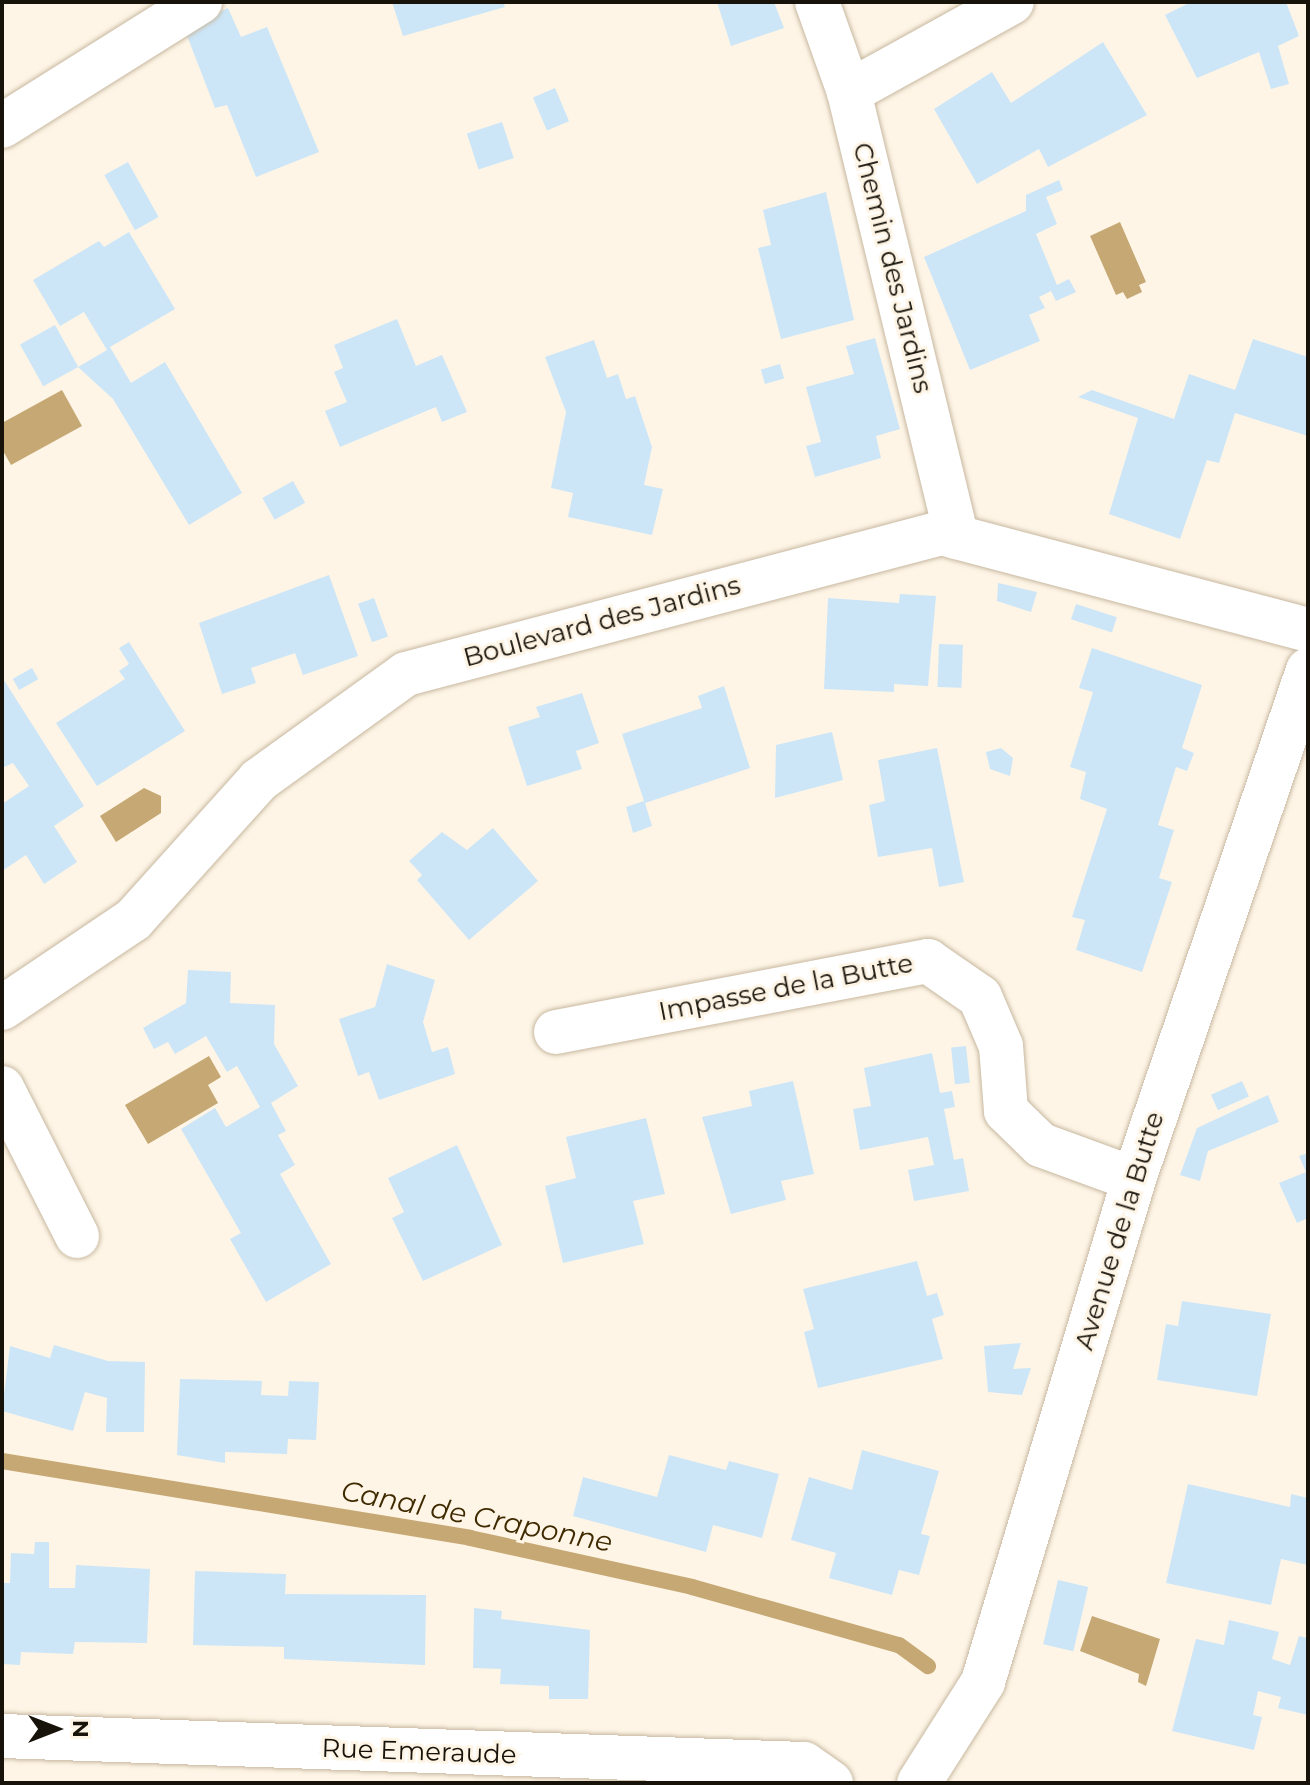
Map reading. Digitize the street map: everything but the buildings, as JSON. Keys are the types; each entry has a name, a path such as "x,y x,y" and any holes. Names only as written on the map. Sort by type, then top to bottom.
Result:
{"street":[{"path":"2,126 200,2"},
{"name":"Chemin des Jardins","path":"817,2 849,92 957,537"},
{"path":"849,92 1012,2"},
{"name":"Boulevard des Jardins","path":"2,1008 133,920 259,780 406,674 941,533 1308,630"},
{"name":"Avenue de la Butte","path":"919,1783 983,1682 1134,1179 1308,670"},
{"name":"Impasse de la Butte","path":"556,1032 928,961 980,997 1001,1046 1006,1111 1041,1145 1134,1179"},
{"path":"2,1088 77,1236"},
{"name":"Rue Emeraude","path":"2,1736 227,1764 804,1764 831,1783"}],"shaded area":[{"path":"1120,222 1146,282 1139,285 1142,292 1127,299 1123,292 1116,295 1090,236"},
{"path":"62,390 82,426 11,465 2,449 2,423"},
{"path":"144,788 161,796 161,813 116,842 100,816"},
{"path":"209,1056 221,1077 208,1085 218,1103 148,1144 125,1105"},
{"path":"1092,1616 1160,1639 1146,1686 1138,1682 1139,1674 1080,1651"}],"waterway":[{"name":"Canal de Craponne","path":"2,1461 470,1538 692,1587 899,1645 928,1666"}]}
